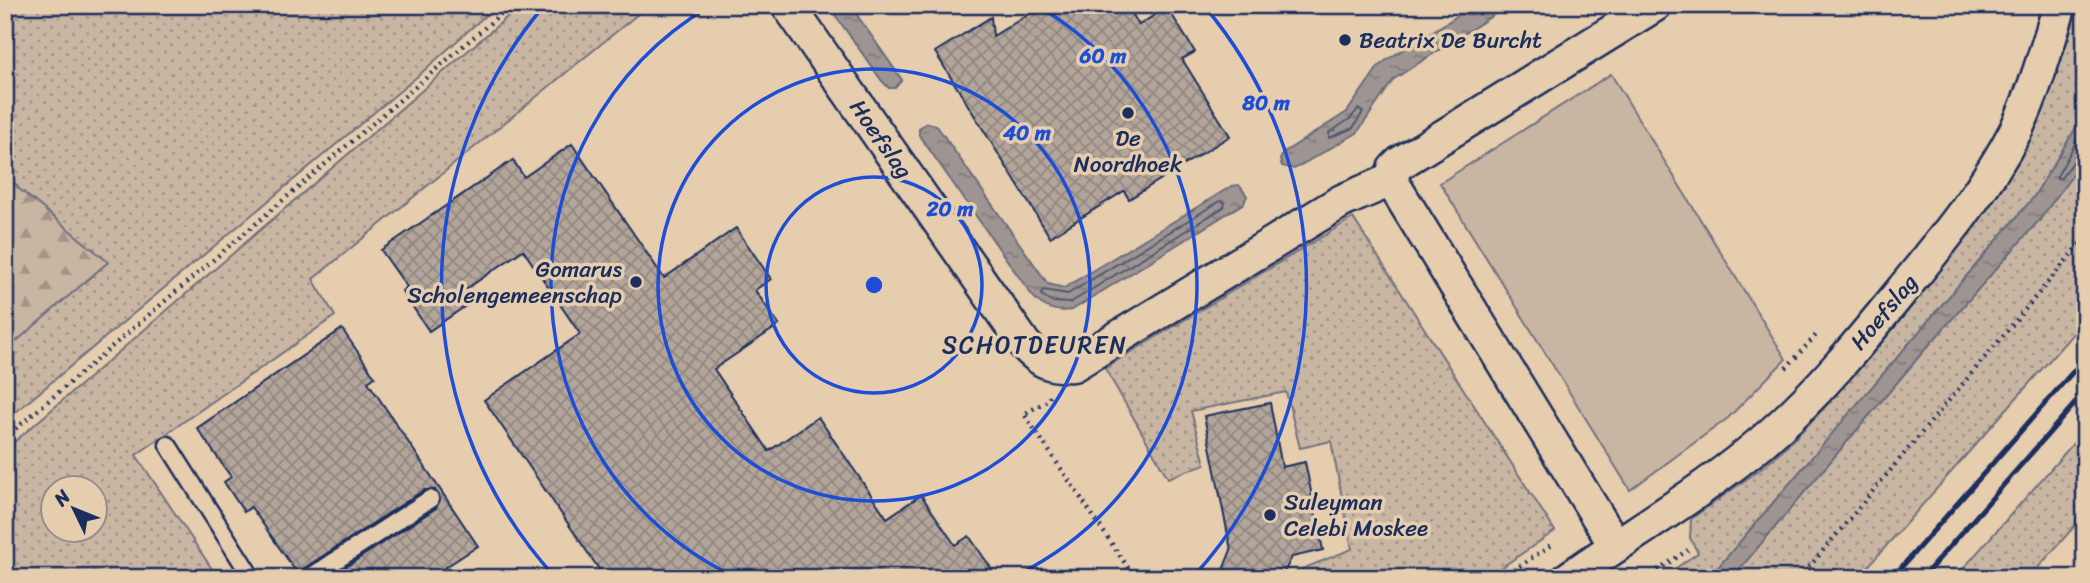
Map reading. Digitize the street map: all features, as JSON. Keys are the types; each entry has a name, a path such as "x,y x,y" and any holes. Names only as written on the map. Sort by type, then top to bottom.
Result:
{"street":[{"name":"Hoefslag","path":"788,5 1025,345 1039,360 1055,367"},
{"path":"1615,545 1391,180 1394,169 1401,163 1655,5"},
{"name":"Hoefslag","path":"1569,578 1763,441 1822,385 1858,345 1958,223 1986,180 2015,130 2031,93 2060,5"},
{"path":"1055,367 1073,365 1342,201 1391,180"}],"lane":[{"path":"168,445 252,578"},
{"path":"309,578 430,499"}],"path":[{"path":"5,438 511,5"},
{"path":"1800,578 2085,238"},
{"path":"1780,374 1824,326"},
{"path":"1055,367 1049,400 1024,414 1135,578"},
{"path":"1502,578 1596,515"},
{"path":"1646,578 1688,550"}],"green space":[{"path":"5,5 497,5 419,75 5,421 5,351 108,262 18,188 5,170"},
{"path":"521,5 649,5 313,279 335,316 136,455 218,578 5,578 5,450"},
{"path":"2078,5 2085,5 2085,113 2033,198 1709,578 1661,578 1698,553 1690,538 1691,519 1760,469 1807,426 1911,306 1972,228 2023,146 2044,102 2063,55"},
{"path":"1611,74 1786,359 1728,418 1630,490 1440,183"},
{"path":"2085,158 2085,320 1858,578 1732,578 1921,354 2040,219"},
{"path":"5,170 18,188 108,262 5,351"},
{"path":"1353,218 1555,531 1486,578 1297,578 1302,569 1352,549 1331,441 1300,448 1286,392 1191,411 1205,464 1168,478 1105,368"},
{"path":"2085,430 2085,514 2029,578 1955,578"}],"water":[{"path":"828,5 850,5 902,80 895,88 889,88 882,81"},
{"path":"1475,5 1509,5 1394,79 1357,133 1294,169 1282,166 1280,160 1283,153 1347,112 1379,66"},
{"path":"2085,113 2085,158 2040,219 1921,354 1732,578 1709,578 2033,198"},
{"path":"927,123 936,125 1048,284 1064,288 1232,186 1239,185 1247,196 1244,203 1072,310 1054,310 1044,306 1031,294 919,135 919,128"}],"building":[{"name":"De Noordhoek","path":"1044,5 1127,5 1139,25 1167,7 1195,52 1182,59 1230,136 1129,199 1124,191 1050,237 935,52 991,17 993,36"},
{"path":"572,144 664,278 736,228 771,279 755,290 779,325 714,369 769,451 818,417 887,518 921,495 955,545 969,536 998,578 605,578 484,400 580,334 523,250 462,292 470,303 429,331 402,291 407,287 381,250 513,160 524,177"},
{"path":"342,329 375,377 368,382 478,546 429,578 329,578 436,508 440,499 435,490 424,490 303,569 299,576 251,507 244,512 224,482 231,477 197,428"},
{"name":"Suleyman Celebi Moskee","path":"1270,403 1282,467 1305,462 1323,550 1292,557 1281,578 1249,578 1241,570 1223,570 1231,550 1204,416"}],"railway":[{"path":"1892,578 2085,358"},
{"path":"1922,578 2085,392"}],"place":[{"name":"Beatrix De Burcht","path":"1345,40"},
{"name":"De Noordhoek","path":"1128,113"},
{"name":"Gomarus Scholengemeenschap","path":"636,282"},
{"name":"Suleyman Celebi Moskee","path":"1270,515"}],"district":[{"name":"SCHOTDEUREN","path":"1035,345"}]}
